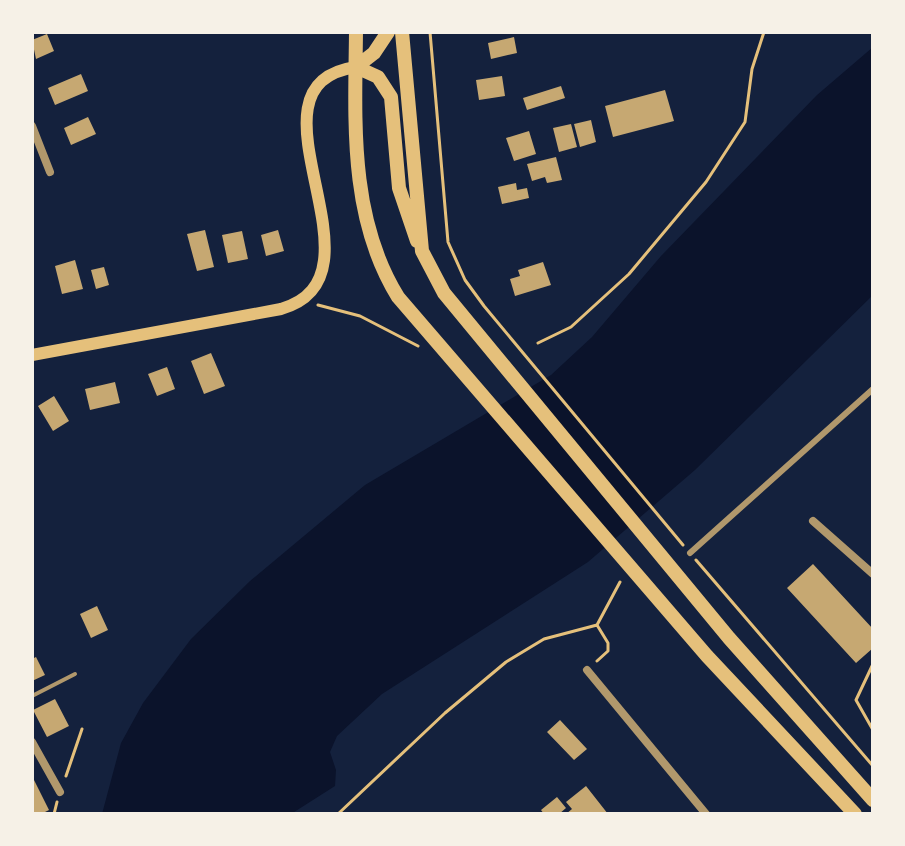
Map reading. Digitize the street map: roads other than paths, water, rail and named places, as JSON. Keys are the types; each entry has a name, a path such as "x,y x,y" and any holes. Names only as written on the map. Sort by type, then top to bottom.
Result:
{"highway":[{"path":"356,32 358,161 370,238 398,297 707,656 855,814"},
{"path":"356,67 374,53 388,32"},
{"path":"402,32 422,251"},
{"path":"356,67 378,77 391,97 399,188 422,251 460,317 729,638 873,800"}],"main road":[{"path":"32,355 281,309 297,303 320,279 325,253 307,138 309,106 323,81 342,69 356,67"}],"street":[{"path":"32,126 50,172"},
{"path":"690,553 873,389"},
{"path":"813,521 873,574"},
{"path":"587,670 706,814"},
{"path":"32,742 60,792"}],"lane":[{"path":"32,696 75,674"}],"water":[{"path":"873,47 873,295 695,470 588,562 382,694 337,736 330,752 336,770 335,786 291,814 102,814 121,743 143,703 191,639 250,581 365,485 551,375 592,337 661,256 817,95"}]}
